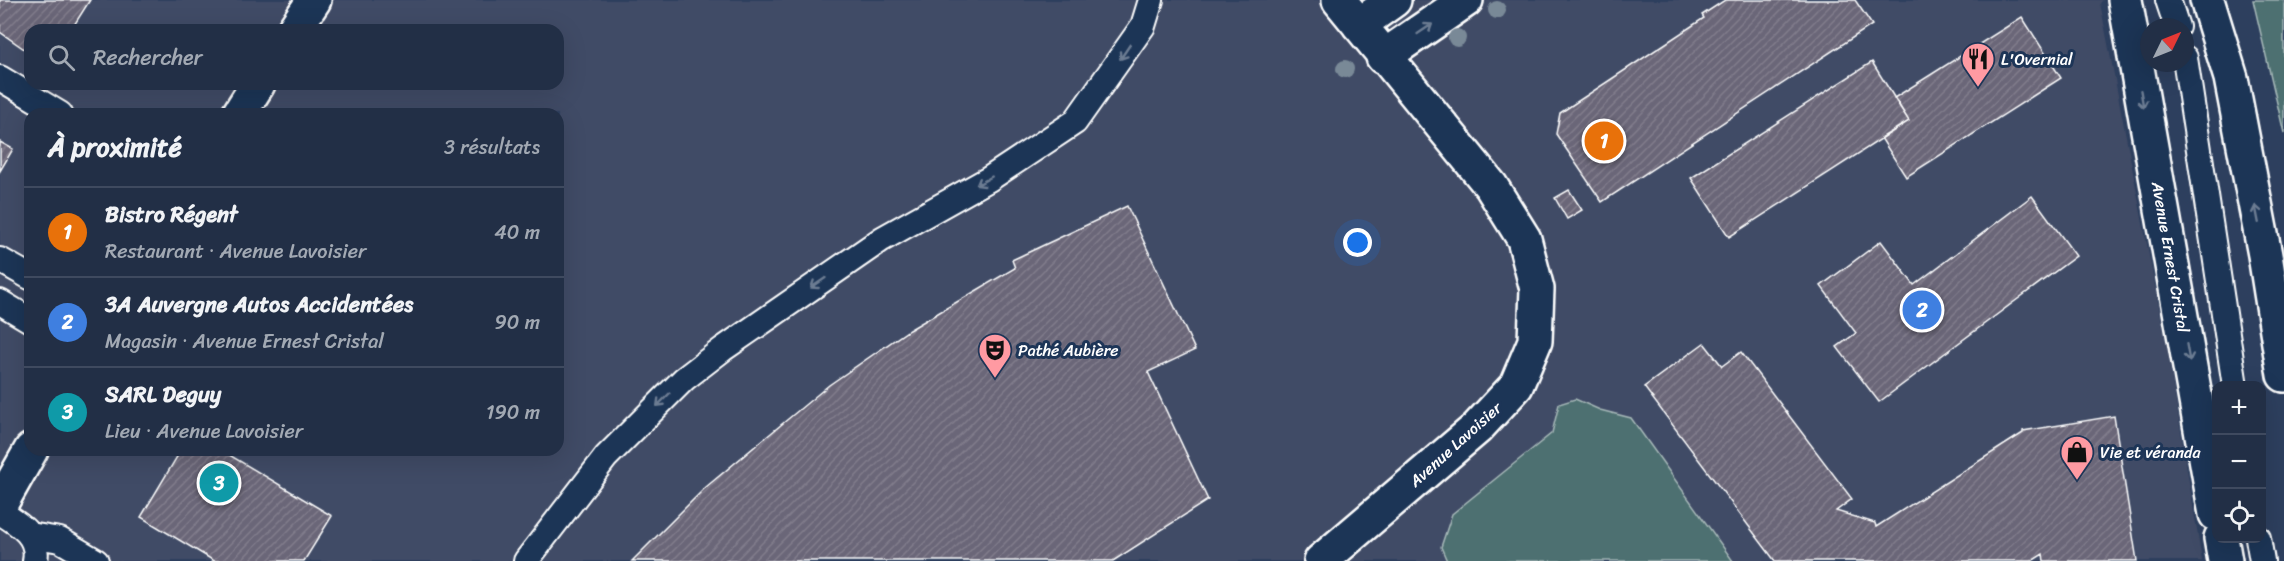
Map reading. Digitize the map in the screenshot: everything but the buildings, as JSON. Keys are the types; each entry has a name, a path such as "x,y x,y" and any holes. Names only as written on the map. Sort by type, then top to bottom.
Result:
{"main road":[{"path":"298,24 314,0"},
{"name":"Avenue Lavoisier","path":"1321,561 1478,428 1516,386 1535,341 1537,289 1524,239 1491,186 1383,57 1349,12 1394,0"},
{"path":"1383,57 1466,0"},
{"name":"Avenue Ernest Cristal","path":"2125,0 2213,489"},
{"path":"2207,0 2231,78 2275,255 2284,375"},
{"path":"243,108 254,90"},
{"path":"2222,543 2225,561"}],"lane":[{"path":"526,561 606,457 692,373 882,239 989,179 1075,122 1143,26 1151,0"},
{"path":"2168,0 2174,18"},
{"path":"2187,72 2234,381"},
{"path":"0,78 50,108"},
{"path":"0,260 24,274"},
{"path":"0,302 24,316"},
{"path":"0,512 20,524 30,535 37,549 35,561"},
{"path":"30,535 60,540 96,561"},
{"path":"2259,543 2262,561"}],"shaded area":[{"path":"0,0 2103,0 2100,3 2168,352 2202,561 0,561"}],"green space":[{"path":"2253,0 2284,0 2284,133"},
{"path":"1575,399 1600,410 1631,418 1733,561 1447,561 1441,547 1452,514 1552,433 1559,404"}],"place":[{"name":"L'Overnial","path":"1978,88"},
{"name":"Bistro Régent","path":"1604,141"},
{"name":"3A Auvergne Autos Accidentées","path":"1922,310"},
{"name":"Pathé Aubière","path":"995,379"},
{"name":"Vie et véranda","path":"2077,481"},
{"name":"SARL Deguy","path":"219,483"}]}
